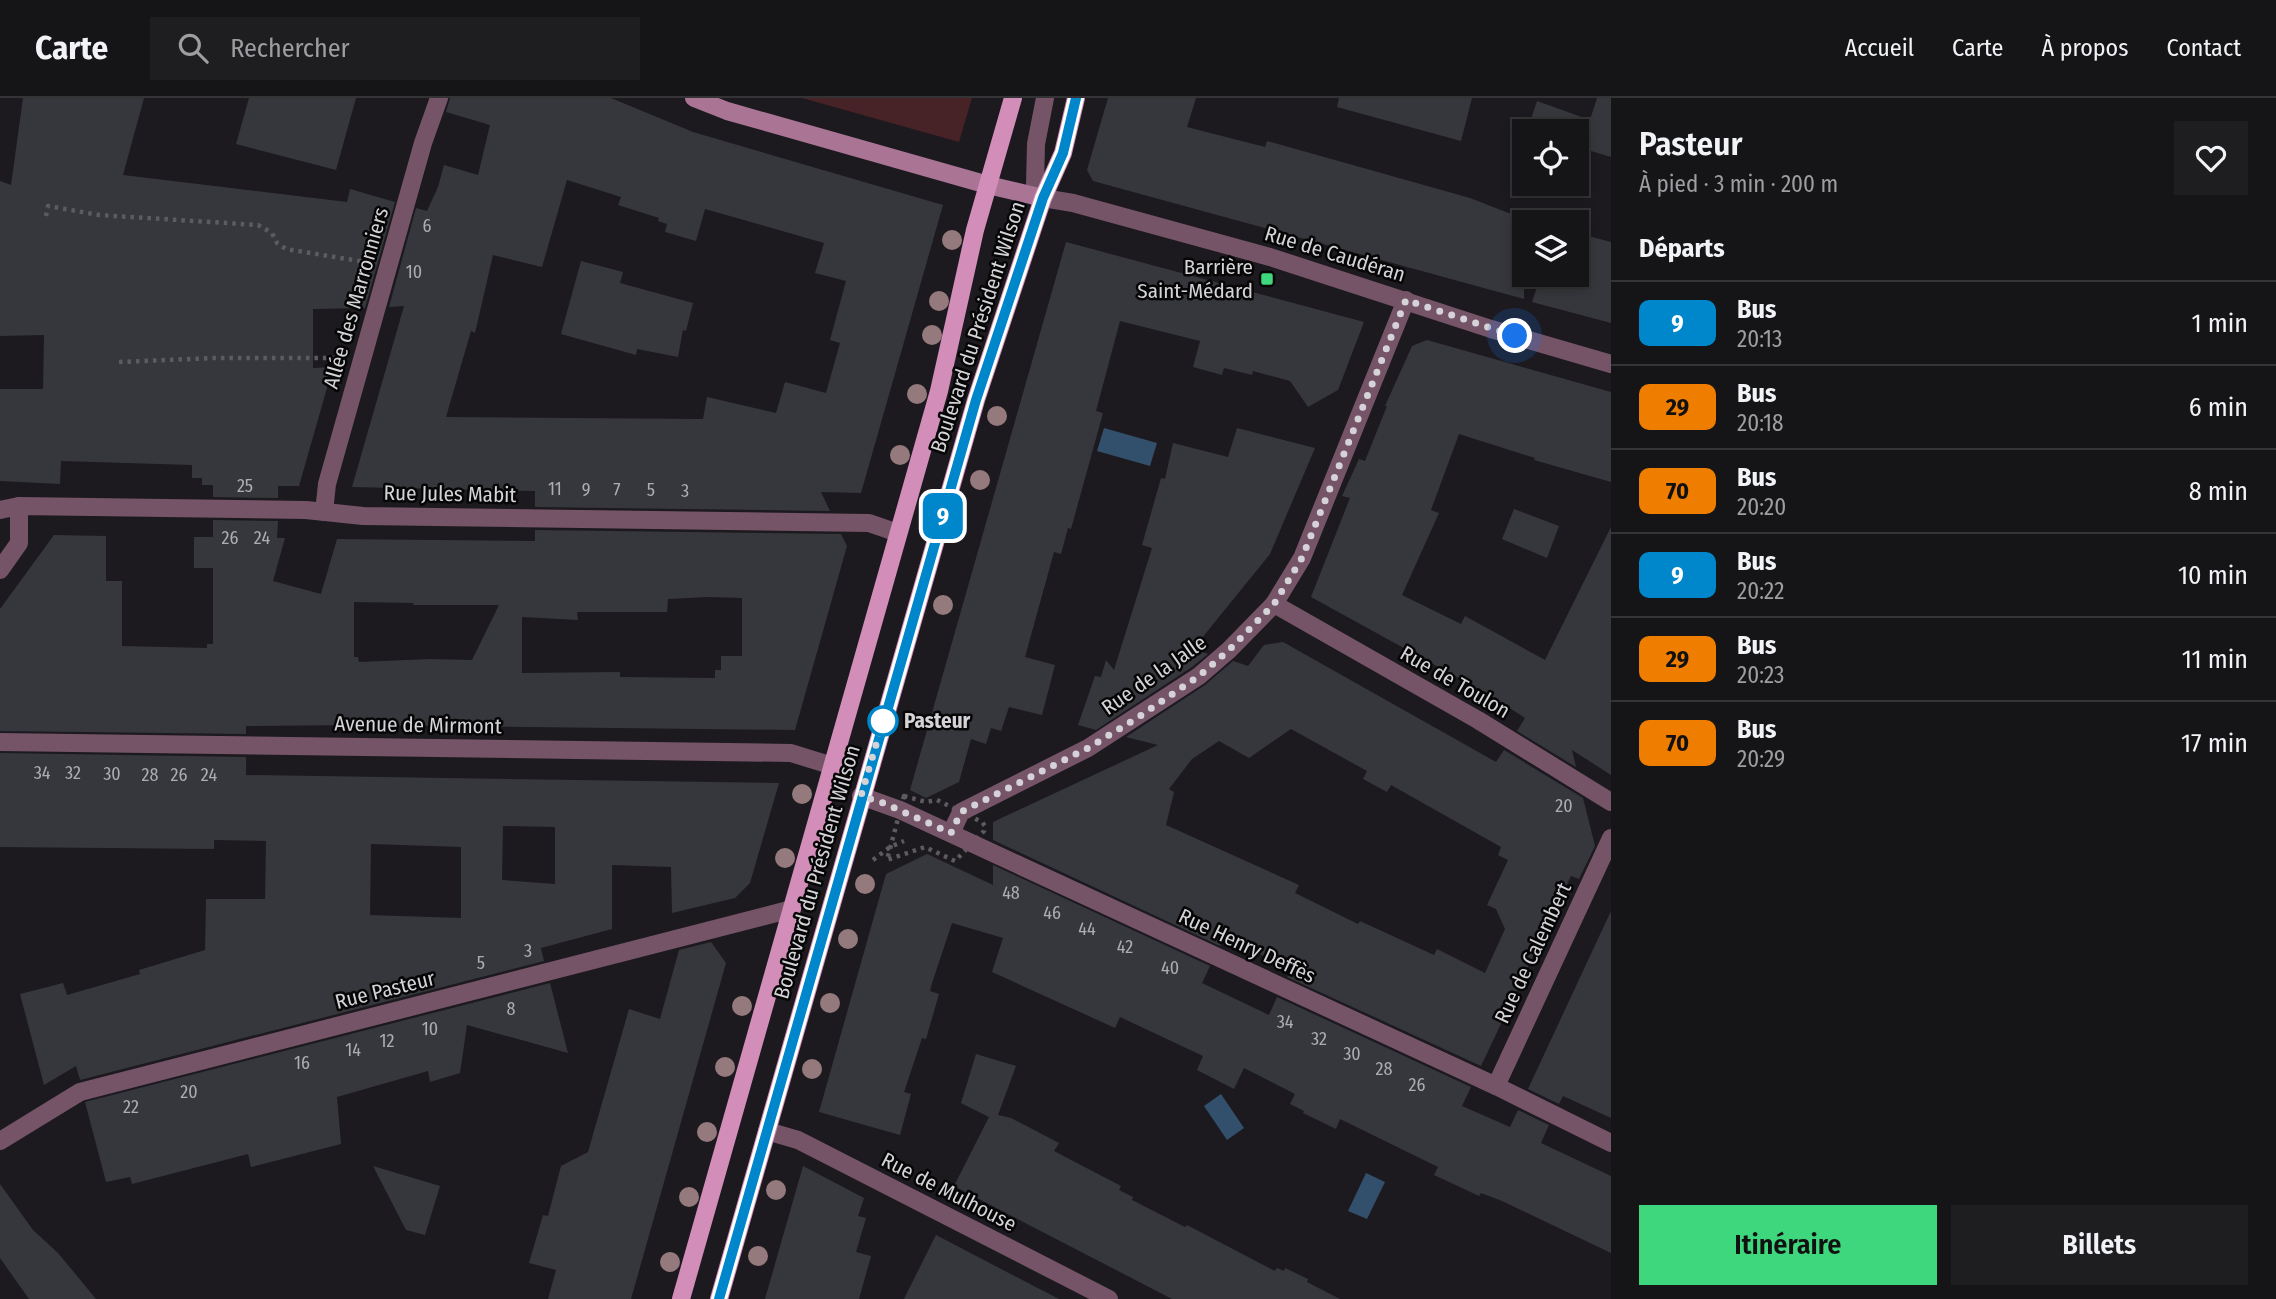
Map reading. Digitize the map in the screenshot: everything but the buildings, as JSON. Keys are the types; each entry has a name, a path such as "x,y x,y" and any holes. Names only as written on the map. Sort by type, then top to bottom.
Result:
{"main road":[{"path":"694,98 727,111 1043,198"},
{"name":"Boulevard du Président Wilson","path":"681,1299 939,391 975,230 1013,98"},
{"name":"Boulevard du Président Wilson","path":"719,1299 976,400 1043,198 1063,153 1076,98"}],"street":[{"name":"Allée des Marronniers","path":"324,512 327,484 439,98"},
{"path":"1043,198 1035,185 1036,144 1045,98"},
{"name":"Rue de Caudéran","path":"1043,198 1073,203 1270,257 1491,329 1611,364"},
{"name":"Rue de la Jalle","path":"951,833 961,812 1088,748 1199,676 1274,604 1302,558 1406,300"},
{"path":"0,570 19,543 19,506"},
{"name":"Rue Jules Mabit","path":"0,510 19,506 324,512 363,516 869,523 898,533"},
{"name":"Rue de Toulon","path":"1274,604 1478,720 1611,802"},
{"name":"Avenue de Mirmont","path":"0,742 791,753 833,766"},
{"name":"Rue Henry Deffès","path":"861,796 951,833 1496,1086 1611,1143"},
{"name":"Rue de Calembert","path":"1496,1086 1611,838"},
{"name":"Rue Pasteur","path":"0,1141 80,1092 792,909"},
{"name":"Rue de Mulhouse","path":"767,1131 798,1140 1109,1299"}],"path":[{"path":"46,215 48,206 99,215 258,225 272,233 277,243 286,249 389,265"},
{"path":"119,362 214,358 362,359"},
{"path":"835,887 890,847 913,838 932,841 951,833"}],"shaded area":[{"path":"802,98 972,98 959,142"}],"water":[{"path":"1104,428 1157,443 1150,466 1097,451"},
{"path":"1221,1094 1244,1128 1227,1140 1204,1106"},
{"path":"1366,1173 1385,1182 1367,1219 1348,1211"}],"bus line":[{"name":"9","path":"719,1299 976,400 1043,198 1063,153 1076,98"}],"place":[{"name":"Barrière Saint-Médard","path":"1267,279"},
{"name":"Pasteur","path":"883,721"}],"route":[{"path":"883,721 861,796 951,833 961,812 1088,748 1199,676 1274,604 1302,558 1406,300 1515,336"}]}
